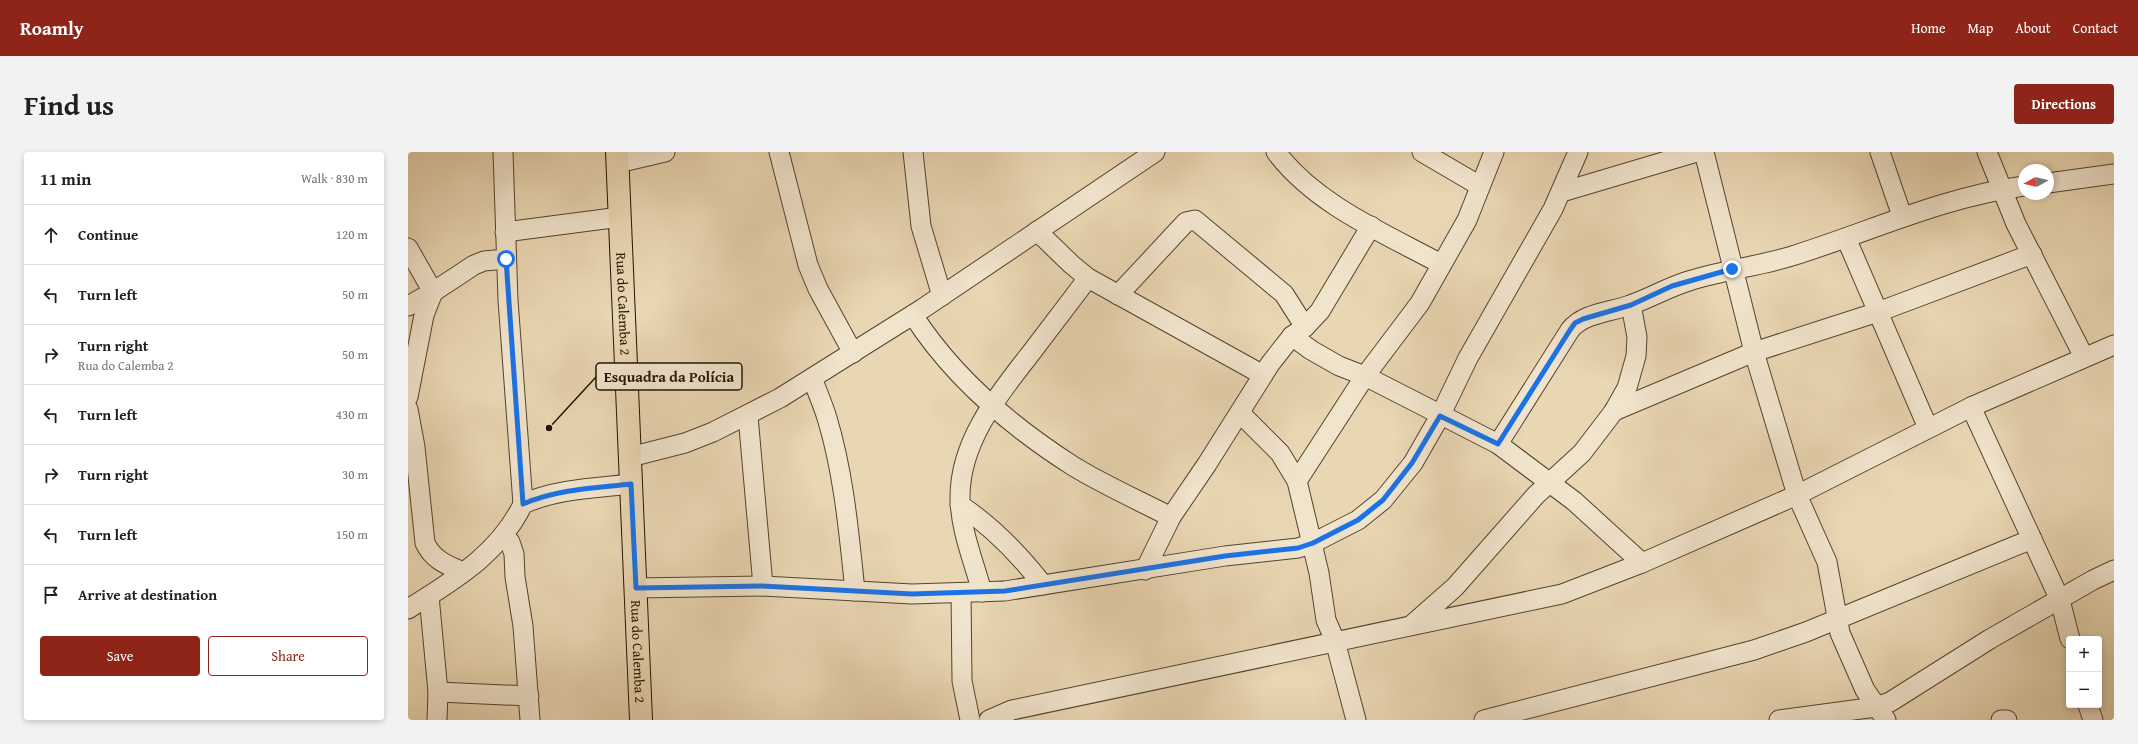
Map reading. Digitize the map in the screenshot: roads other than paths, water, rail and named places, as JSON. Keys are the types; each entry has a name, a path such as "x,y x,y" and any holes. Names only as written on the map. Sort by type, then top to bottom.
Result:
{"main road":[{"name":"Rua do Calemba 2","path":"618,157 641,720"}],"street":[{"path":"408,609 429,596 492,550 516,518 523,504 506,259 503,152"},
{"path":"618,157 662,152"},
{"path":"779,152 808,265 818,289 853,352"},
{"path":"913,152 921,226 942,296"},
{"path":"630,457 685,443 748,416 913,315 1154,152"},
{"path":"1276,152 1300,177 1319,193 1371,226 1441,264"},
{"path":"1422,152 1480,186"},
{"path":"1297,481 1365,376 1420,303 1466,220 1494,152"},
{"path":"636,588 762,586 912,594 982,592 1043,585 1145,570 1225,556 1298,548 1313,543 1358,520 1383,500 1412,463 1440,416 1468,358 1538,237 1562,192 1578,152"},
{"path":"1562,192 1697,152"},
{"path":"1704,152 1732,269 1754,352 1797,495 1827,562 1837,619 1842,638 1854,669 1881,714"},
{"path":"1880,152 1902,216"},
{"path":"1987,152 2001,190 2084,357"},
{"path":"2054,182 2114,174"},
{"path":"1498,444 1575,323 1583,319 1631,305 1672,286 1732,269 1790,256 1846,238 1902,216 2001,190 2018,187"},
{"path":"505,232 620,217"},
{"path":"1118,294 1186,222 1195,220 1284,294 1299,332 1311,350 1339,366 1365,376 1440,416 1498,444 1580,506 1642,563"},
{"path":"1145,570 1171,517 1240,413 1280,349 1320,311 1371,226"},
{"path":"1037,231 1071,264 1088,278 1263,375"},
{"path":"1846,238 1928,428"},
{"path":"408,248 433,292"},
{"path":"1614,410 1754,352 1878,312 2032,254"},
{"path":"408,306 433,292 474,265 484,261 506,259"},
{"path":"982,592 969,546 960,505 960,479 970,444 991,404 1088,278"},
{"path":"408,397 424,315 433,292"},
{"path":"1412,625 1455,587 1550,482 1582,453 1614,410 1627,388 1636,356 1637,337 1631,305"},
{"path":"913,315 943,358 964,380 991,404 1044,446 1074,466 1171,517"},
{"path":"989,720 1012,710 1562,594 1642,563 1797,495 1971,407 2114,345"},
{"path":"812,378 827,418 836,455 850,546 855,591"},
{"path":"1971,407 2060,600 2069,636"},
{"path":"408,409 425,543 432,556 438,561 463,572"},
{"path":"1240,413 1280,453 1297,481 1313,543 1326,620 1335,641 1356,720"},
{"path":"748,416 762,586"},
{"path":"523,504 539,497 577,490 631,484"},
{"path":"960,505 986,523 1023,559 1043,585"},
{"path":"503,536 510,542 514,554 515,577 523,626 530,720"},
{"path":"1484,720 1754,650 1837,619 2032,539"},
{"path":"1779,720 1881,714 1890,702 1990,639 2093,580 2114,570"},
{"path":"961,593 962,681 970,720"},
{"path":"429,596 438,692 437,720"},
{"path":"438,692 529,696"},
{"path":"2089,708 2093,720"},
{"path":"2001,720 2007,720"}],"place":[{"name":"Esquadra da Polícia","path":"549,428"}]}
